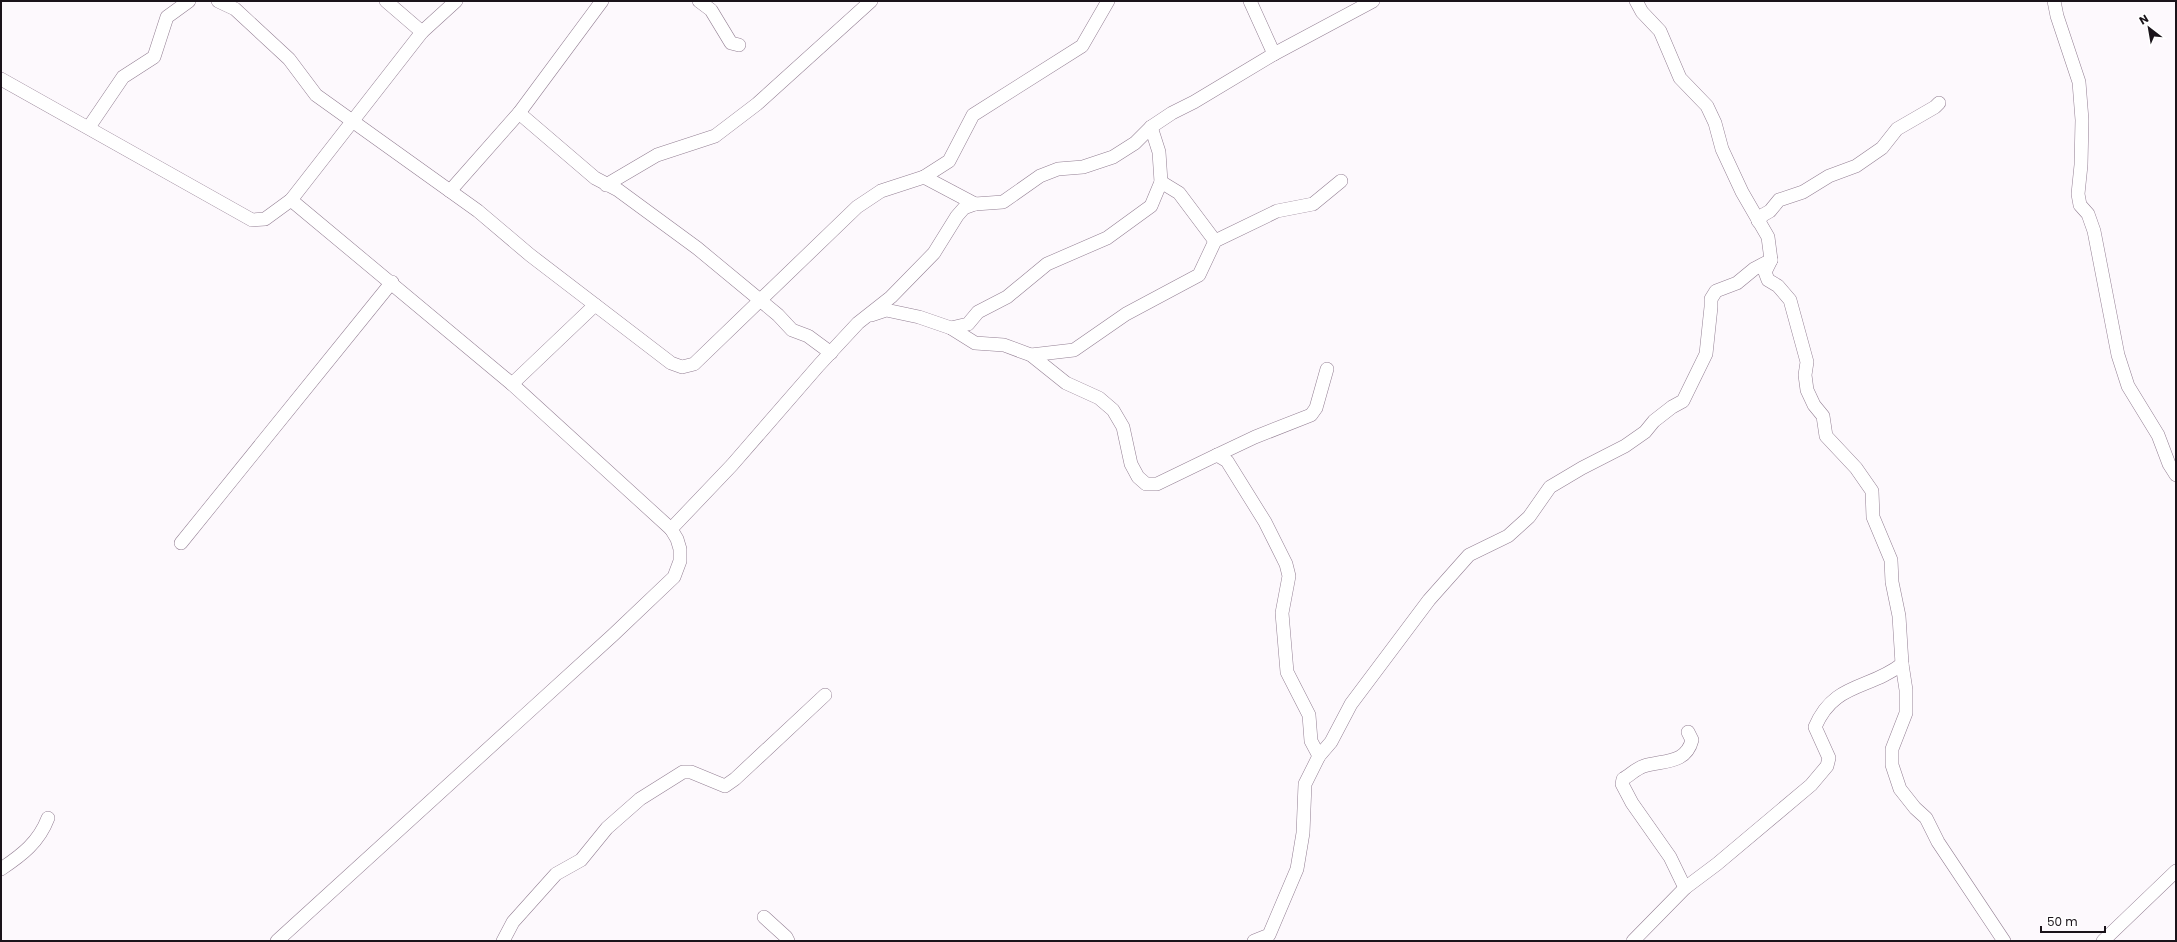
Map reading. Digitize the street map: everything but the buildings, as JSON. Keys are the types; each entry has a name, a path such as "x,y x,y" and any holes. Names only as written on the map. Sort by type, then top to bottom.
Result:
{"street":[{"path":"89,127 124,77 154,57 167,17 189,1"},
{"path":"218,1 235,9 249,21 289,59 316,94 353,120 422,173 450,191 671,363 682,367 694,364 857,207 881,191 924,177 949,161 973,115 1082,46 1108,1"},
{"path":"386,1 422,32"},
{"path":"1,79 89,127 252,220 265,219 290,200 422,32 456,1"},
{"path":"450,191 519,113 602,1"},
{"path":"699,1 711,10 731,43 740,45"},
{"path":"606,185 657,155 715,136 757,104 871,1"},
{"path":"1250,1 1274,54"},
{"path":"1636,1 1642,12 1660,31 1680,78 1707,106 1722,149 1742,192 1768,237 1771,260 1765,272 1768,280 1778,286 1790,300 1807,362 1804,375 1807,390 1814,405 1823,416 1826,436 1856,468 1872,491 1873,517 1891,560 1892,582 1899,616 1902,664 1906,690 1906,713 1892,749 1892,765 1900,789 1915,808 1926,818 1938,842 2004,941"},
{"path":"2054,1 2057,16 2079,82 2082,120 2081,165 2078,194 2080,205 2088,214 2094,231 2118,355 2128,386 2158,435 2169,464 2176,475"},
{"path":"671,529 732,465 818,365 858,323 891,297 934,253 964,208 975,204 1003,202 1040,176 1058,169 1084,167 1113,157 1135,144 1151,127 1172,113 1194,102 1274,54 1370,2"},
{"path":"1758,221 1763,215 1770,211 1779,200 1803,192 1829,176 1856,166 1882,148 1898,129 1935,107 1938,103"},
{"path":"519,113 606,185 618,190 685,239 792,330 808,336 831,353"},
{"path":"951,328 968,324 978,312 1007,297 1047,264 1107,238 1151,206 1161,182 1159,152 1151,127"},
{"path":"924,177 975,204"},
{"path":"1031,355 1074,350 1126,314 1199,275 1216,241 1277,211 1313,204 1341,181"},
{"path":"1161,182 1179,193 1216,241"},
{"path":"276,941 625,624 674,577 680,561 680,549 677,539 671,529 512,384 392,282 290,200"},
{"path":"1254,941 1269,935 1297,869 1303,834 1305,784 1319,756 1331,742 1351,704 1383,659 1429,600 1469,556 1508,536 1529,517 1550,487 1582,468 1625,446 1645,432 1666,411 1683,401 1706,354 1710,327 1710,299 1716,291 1737,283 1754,269 1771,260"},
{"path":"180,543 392,282"},
{"path":"512,384 595,305"},
{"path":"868,316 886,310 919,317 951,328 975,343 1004,345 1031,355 1066,383 1099,398 1113,410 1123,427 1131,464 1138,477 1146,484 1157,484 1255,437 1311,415 1316,408 1327,369"},
{"path":"1216,455 1227,461 1239,479 1265,522 1286,564 1289,576 1282,613 1287,672 1309,715 1311,741 1319,756"},
{"path":"1633,941 1672,903 1685,888 1717,864 1811,785 1827,766 1829,758 1815,727 1822,711 1834,698 1865,682 1889,674 1902,664"},
{"path":"503,941 513,922 556,874 581,860 607,828 640,799 683,772 691,772 725,786 735,779 825,695"},
{"path":"1685,888 1670,857 1632,803 1622,784 1623,779 1643,766 1671,762 1684,756 1692,740 1688,732"},
{"path":"1,869 41,834 48,818"},
{"path":"2103,941 2176,871"},
{"path":"764,917 786,937 788,941"}]}
